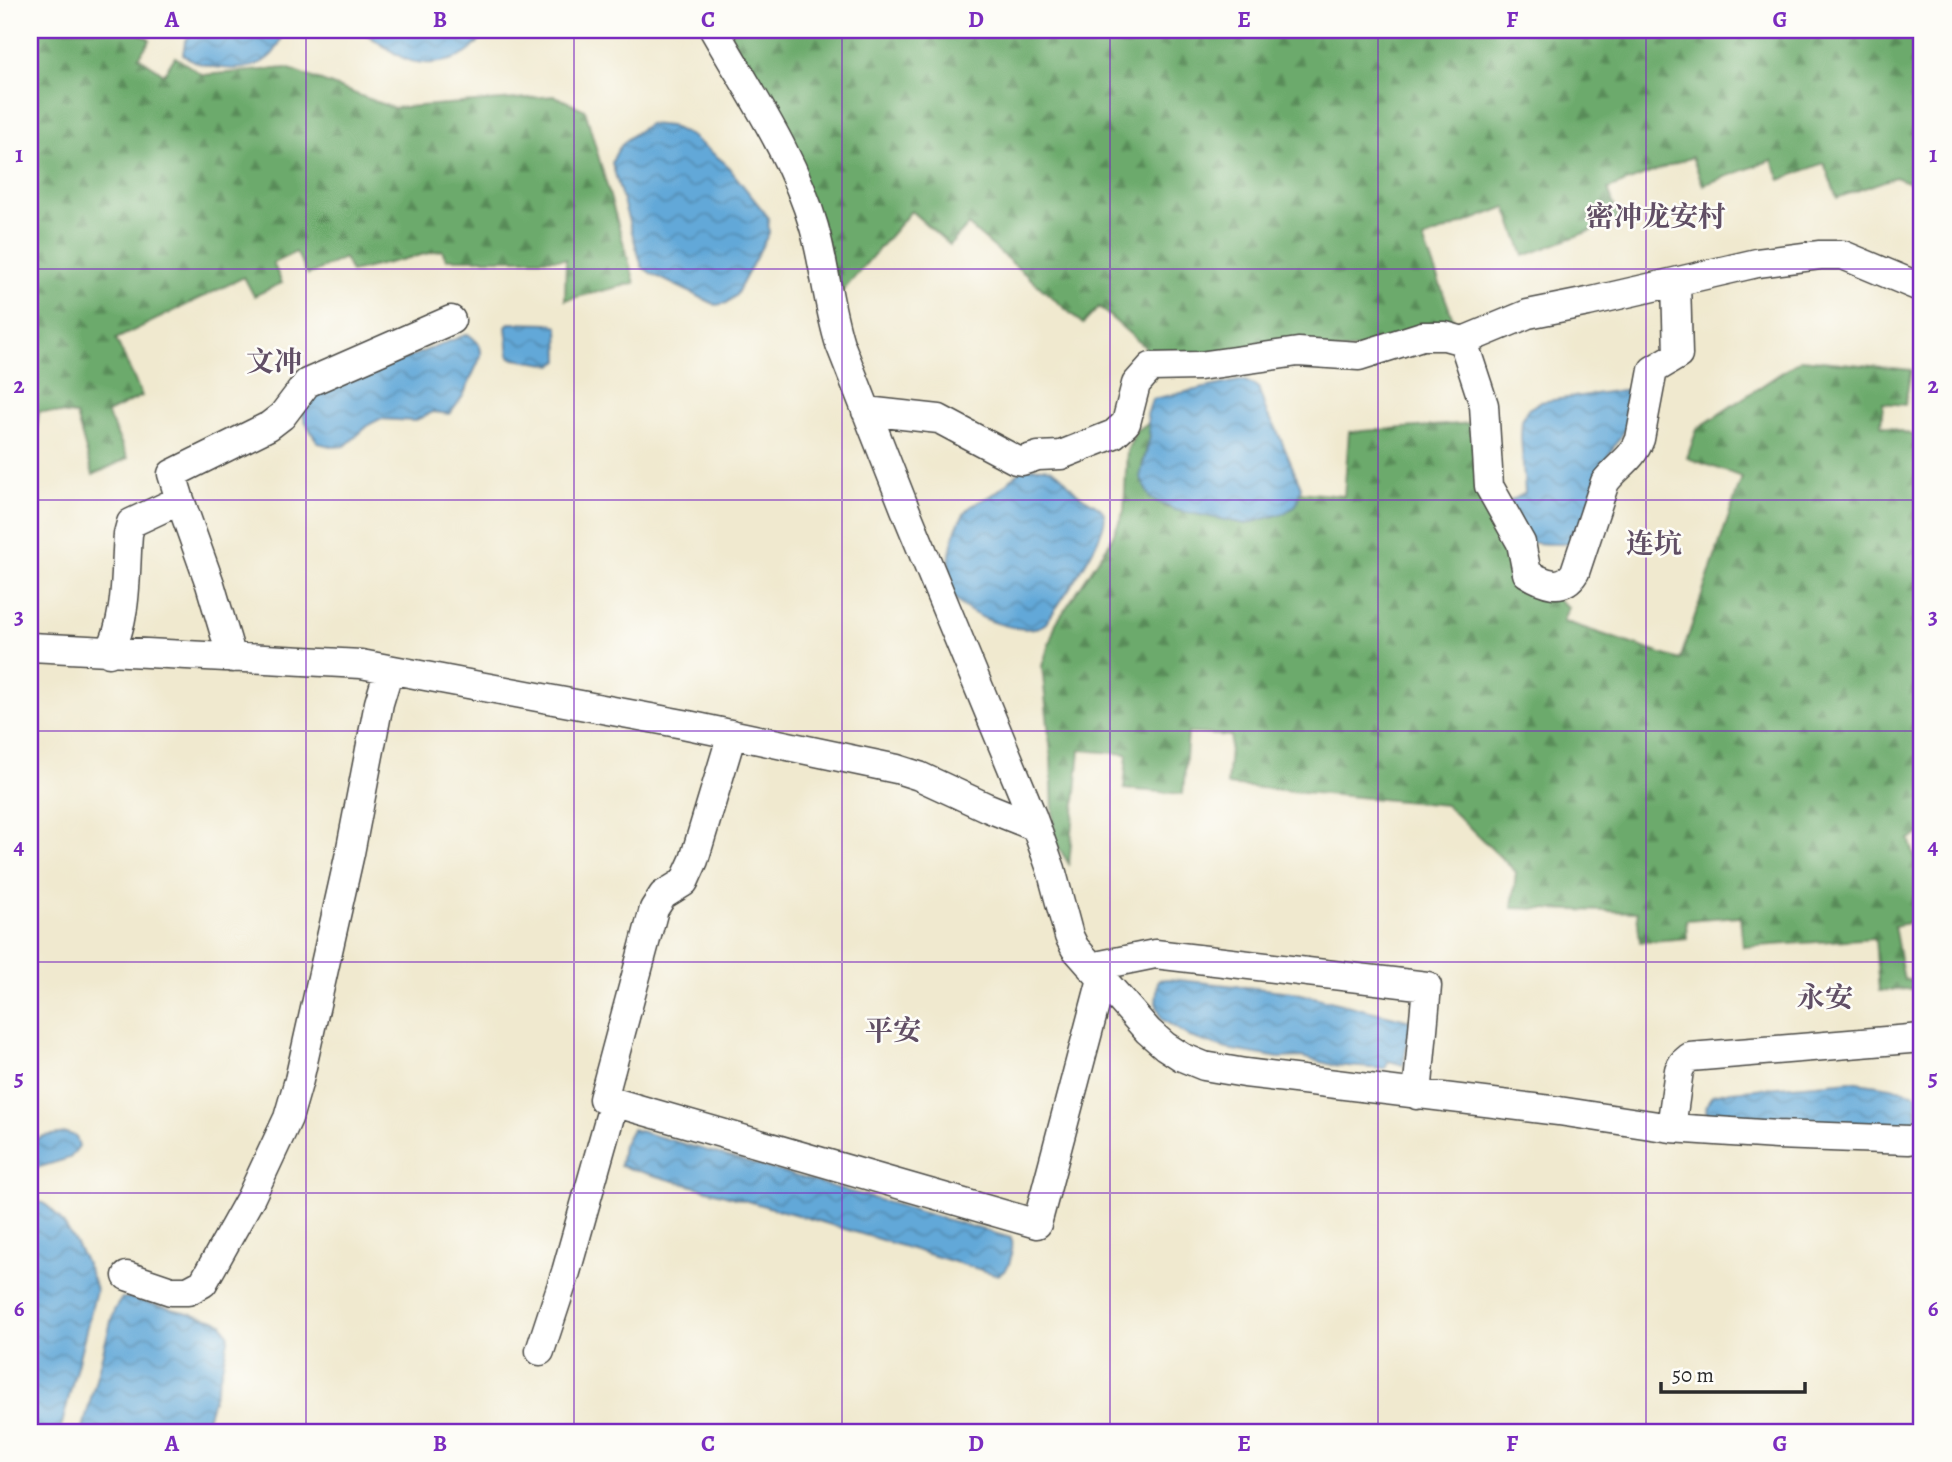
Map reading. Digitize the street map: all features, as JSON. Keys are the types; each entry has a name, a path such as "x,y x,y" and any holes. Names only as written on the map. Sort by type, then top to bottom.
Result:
{"street":[{"path":"714,30 801,189 825,269 832,319 866,411 1036,827 1069,936 1096,973 1148,1031 1182,1057 1204,1066 1245,1073 1559,1111 1671,1128 1777,1135 1909,1140 1922,1138"},
{"path":"866,411 939,419 1022,461 1038,456 1061,455 1114,435 1126,423 1136,384 1151,367 1199,366 1298,352 1359,356 1422,336 1445,336 1463,341 1528,314 1757,263 1820,255 1843,255 1922,288"},
{"path":"1463,341 1484,405 1489,486 1521,543 1527,573 1539,580 1562,584 1567,582 1574,572 1605,482 1636,449 1653,370 1678,355 1676,282"},
{"path":"232,658 172,474 269,426 282,416 307,383 451,320"},
{"path":"109,653 116,641 122,611 131,523 180,500"},
{"path":"30,647 361,664 732,734 897,769 1036,827"},
{"path":"127,1276 172,1292 188,1291 203,1283 251,1197 288,1118 302,1067 349,853 379,703 389,670"},
{"path":"732,734 694,860 684,882 663,895 654,909 603,1099 1037,1224 1096,973"},
{"path":"1096,973 1155,954 1427,986 1417,1095"},
{"path":"1671,1128 1679,1070 1683,1062 1690,1058 1922,1038"},
{"path":"540,1351 566,1272 614,1102"}],"green space":[{"path":"30,30 134,30 150,40 139,57 164,74 175,57 203,75 287,68 393,108 555,96 585,110 635,283 565,300 566,259 446,259 442,250 351,272 344,258 308,275 296,252 273,263 282,283 254,296 244,277 116,339 142,396 107,413 128,458 93,475 76,415 39,411 34,446 30,445"},
{"path":"729,30 1922,30 1922,187 1895,177 1837,198 1824,163 1780,180 1772,160 1703,185 1692,157 1608,189 1619,220 1524,256 1506,207 1423,239 1455,324 1368,348 1134,362 1146,348 1099,307 1083,324 968,225 950,245 911,211 842,292"},
{"path":"1802,359 1911,370 1905,405 1883,403 1881,425 1922,438 1922,833 1909,839 1922,879 1922,920 1894,926 1904,980 1922,979 1922,988 1879,991 1875,938 1743,947 1740,916 1686,920 1687,938 1640,942 1637,912 1512,908 1516,872 1446,805 1227,785 1231,736 1188,733 1183,794 1124,789 1127,754 1080,750 1069,864 1054,840 1051,755 1042,666 1056,623 1110,542 1124,511 1127,451 1136,430 1149,423 1150,437 1142,466 1164,507 1246,524 1284,513 1294,507 1300,492 1344,496 1349,432 1473,423 1485,507 1521,576 1568,607 1563,621 1680,660 1742,477 1687,458 1697,429"}],"water":[{"path":"193,30 285,30 276,49 268,58 249,67 225,68 201,64 183,54 185,42"},
{"path":"360,30 487,30 465,54 442,62 425,63 401,57"},
{"path":"649,124 670,126 691,136 725,163 768,217 769,233 736,295 727,303 716,305 642,267 612,163 622,145"},
{"path":"509,323 552,324 558,327 559,361 553,365 509,356 506,327"},
{"path":"468,334 478,343 481,356 463,396 450,414 433,412 414,421 380,419 370,424 345,446 334,447 318,443 303,415 306,398"},
{"path":"1243,380 1258,387 1267,414 1276,428 1301,487 1294,507 1284,513 1246,524 1175,510 1150,498 1140,477 1150,437 1147,415 1152,399"},
{"path":"1629,389 1635,400 1633,413 1601,470 1577,542 1530,542 1509,502 1525,493 1521,437 1522,420 1527,410 1540,402"},
{"path":"1023,468 1054,470 1078,494 1104,513 1100,536 1072,585 1046,623 1037,628 1025,629 997,623 970,611 954,597 949,578 952,543 959,522 967,510 999,490"},
{"path":"1158,980 1293,992 1411,1021 1403,1065 1389,1061 1385,1069 1333,1065 1301,1057 1279,1058 1227,1049 1190,1037 1162,1019 1156,1003"},
{"path":"1851,1081 1916,1094 1917,1119 1903,1125 1850,1129 1707,1117 1707,1105 1713,1095 1731,1091"},
{"path":"632,1129 1011,1238 1009,1264 998,1275 808,1218 620,1166 623,1145"},
{"path":"66,1133 76,1136 79,1146 70,1158 30,1170 30,1142 44,1136"},
{"path":"40,1202 57,1216 66,1228 89,1270 96,1291 60,1432 30,1432 30,1204"},
{"path":"122,1298 215,1320 222,1324 229,1336 203,1432 82,1432 114,1310"}],"district":[{"name":"密冲龙安村","path":"1656,217"},
{"name":"文冲","path":"274,362"},
{"name":"连坑","path":"1654,544"},
{"name":"永安","path":"1825,998"},
{"name":"平安","path":"893,1031"}]}
